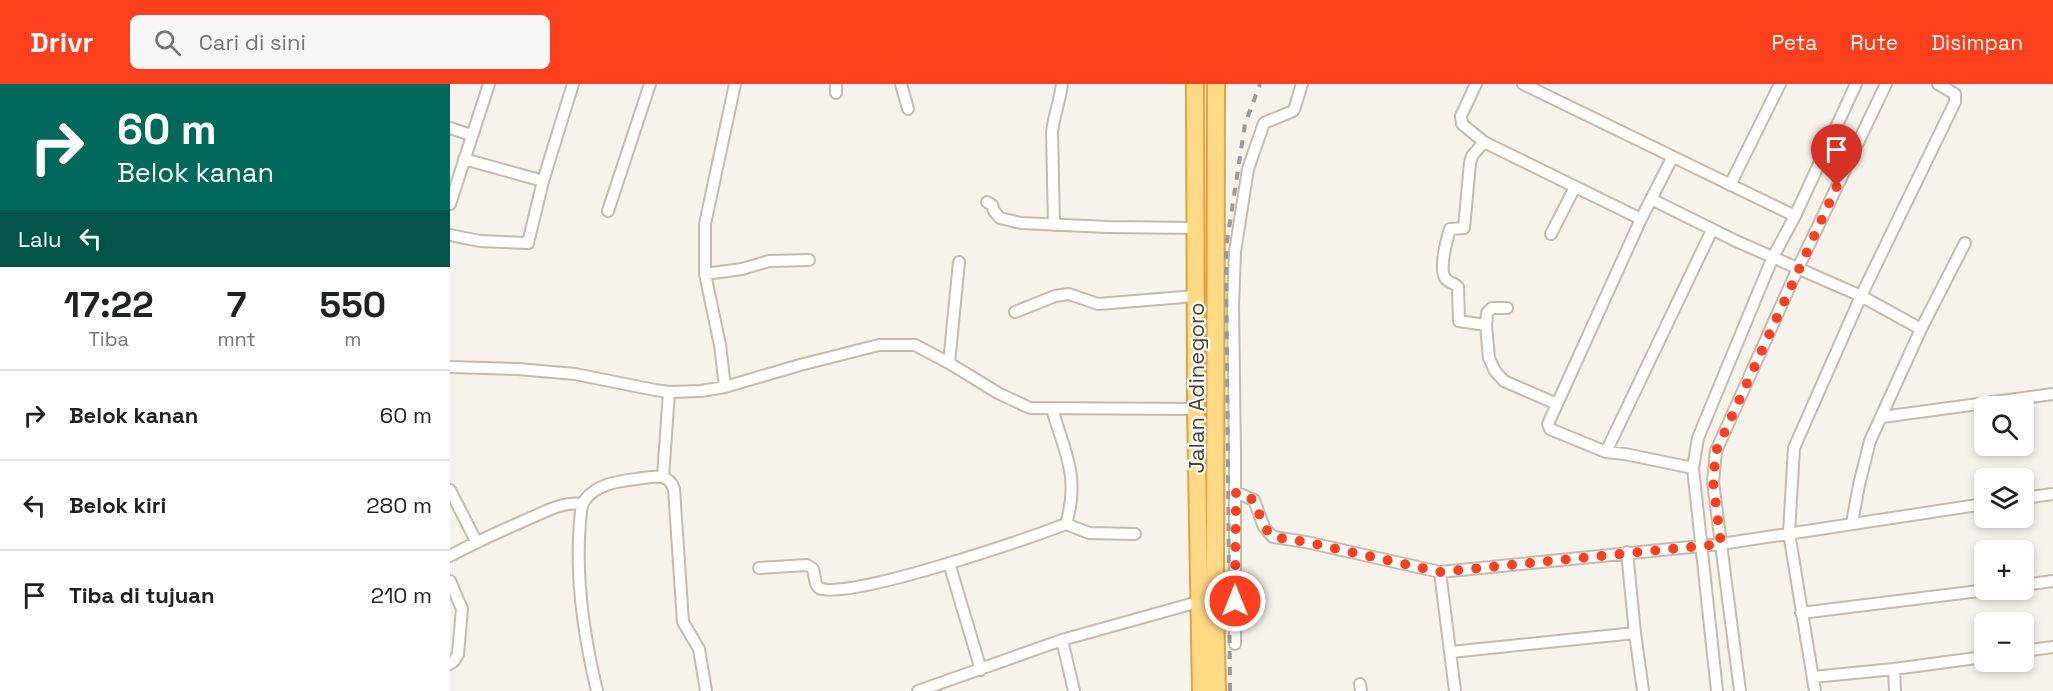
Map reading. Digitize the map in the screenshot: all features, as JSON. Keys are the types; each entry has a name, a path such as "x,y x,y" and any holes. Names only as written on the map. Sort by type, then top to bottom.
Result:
{"highway":[{"name":"Jalan Adinegoro","path":"1195,84 1196,409 1201,691"},
{"name":"Jalan Adinegoro","path":"1215,85 1217,691"}],"street":[{"path":"450,204 489,84"},
{"path":"450,235 480,241 528,243 543,181 573,84"},
{"path":"608,211 650,84"},
{"path":"725,387 720,345 705,274 705,224 735,84"},
{"path":"901,84 908,109"},
{"path":"1054,225 1052,132 1062,84"},
{"path":"1235,644 1236,492 1233,295 1235,252 1248,169 1264,123 1293,111 1302,84"},
{"path":"1476,84 1461,116 1462,123 1484,142 1641,219"},
{"path":"1523,84 1795,216"},
{"path":"1730,185 1780,84"},
{"path":"1717,691 1693,468 1698,438 1773,257 1795,216 1856,84"},
{"path":"1740,691 1713,482 1716,451 1798,268 1886,84"},
{"path":"1815,691 1789,532 1794,448 1862,296 1955,102 1955,94 1938,84"},
{"path":"450,128 471,135"},
{"path":"1484,142 1472,156 1464,228 1450,229 1445,248 1443,273 1446,280 1458,287 1459,321 1486,324"},
{"path":"1672,158 1641,219 1548,424 1550,429 1606,452 1693,468"},
{"path":"464,159 543,181"},
{"path":"1551,234 1575,187"},
{"path":"1652,200 1712,230 1862,296 1921,329"},
{"path":"987,202 992,204 1000,218 1021,223 1196,228"},
{"path":"1606,452 1712,230"},
{"path":"1852,523 1870,441 1921,329 1965,243"},
{"path":"705,274 742,269 769,261 809,260"},
{"path":"950,363 959,262"},
{"path":"1015,312 1055,296 1069,294 1098,304 1196,296"},
{"path":"1507,308 1490,309 1487,313 1489,358 1495,371 1502,379 1557,404"},
{"path":"450,367 518,369 575,374 669,392 701,392 879,345 915,345 950,363 998,393 1030,408 1196,409"},
{"path":"663,477 669,392"},
{"path":"1882,417 2053,394"},
{"path":"1052,409 1070,465 1072,496 1066,524"},
{"path":"1215,456 1235,456"},
{"path":"594,690 581,596 578,543 582,504 600,487 629,480 663,477 669,480 674,489 683,622 699,649 706,691"},
{"path":"450,490 476,541"},
{"path":"1236,492 1254,500 1264,527 1273,537 1306,542 1440,572 1721,544 1974,505"},
{"path":"2034,497 2053,494"},
{"path":"450,556 476,541 564,505 582,504"},
{"path":"759,568 807,565 813,569 819,588 832,590 879,582 949,563 1066,524 1089,533 1135,534"},
{"path":"1627,552 1643,691"},
{"path":"949,563 981,670"},
{"path":"1440,572 1455,691"},
{"path":"450,581 462,609 458,654 450,664"},
{"path":"2034,584 2053,581"},
{"path":"1801,613 1974,592"},
{"path":"918,691 1062,640 1198,602"},
{"path":"1451,652 1635,633"},
{"path":"1062,640 1074,691"},
{"path":"2034,650 2053,647"},
{"path":"1814,677 1974,658"},
{"path":"1894,669 1895,691"}],"railway":[{"path":"1230,691 1226,248 1245,124 1260,84"}],"route":[{"path":"1235,601 1236,492 1254,500 1264,527 1273,537 1306,542 1440,572 1721,544 1713,482 1716,451 1837,186"}]}
